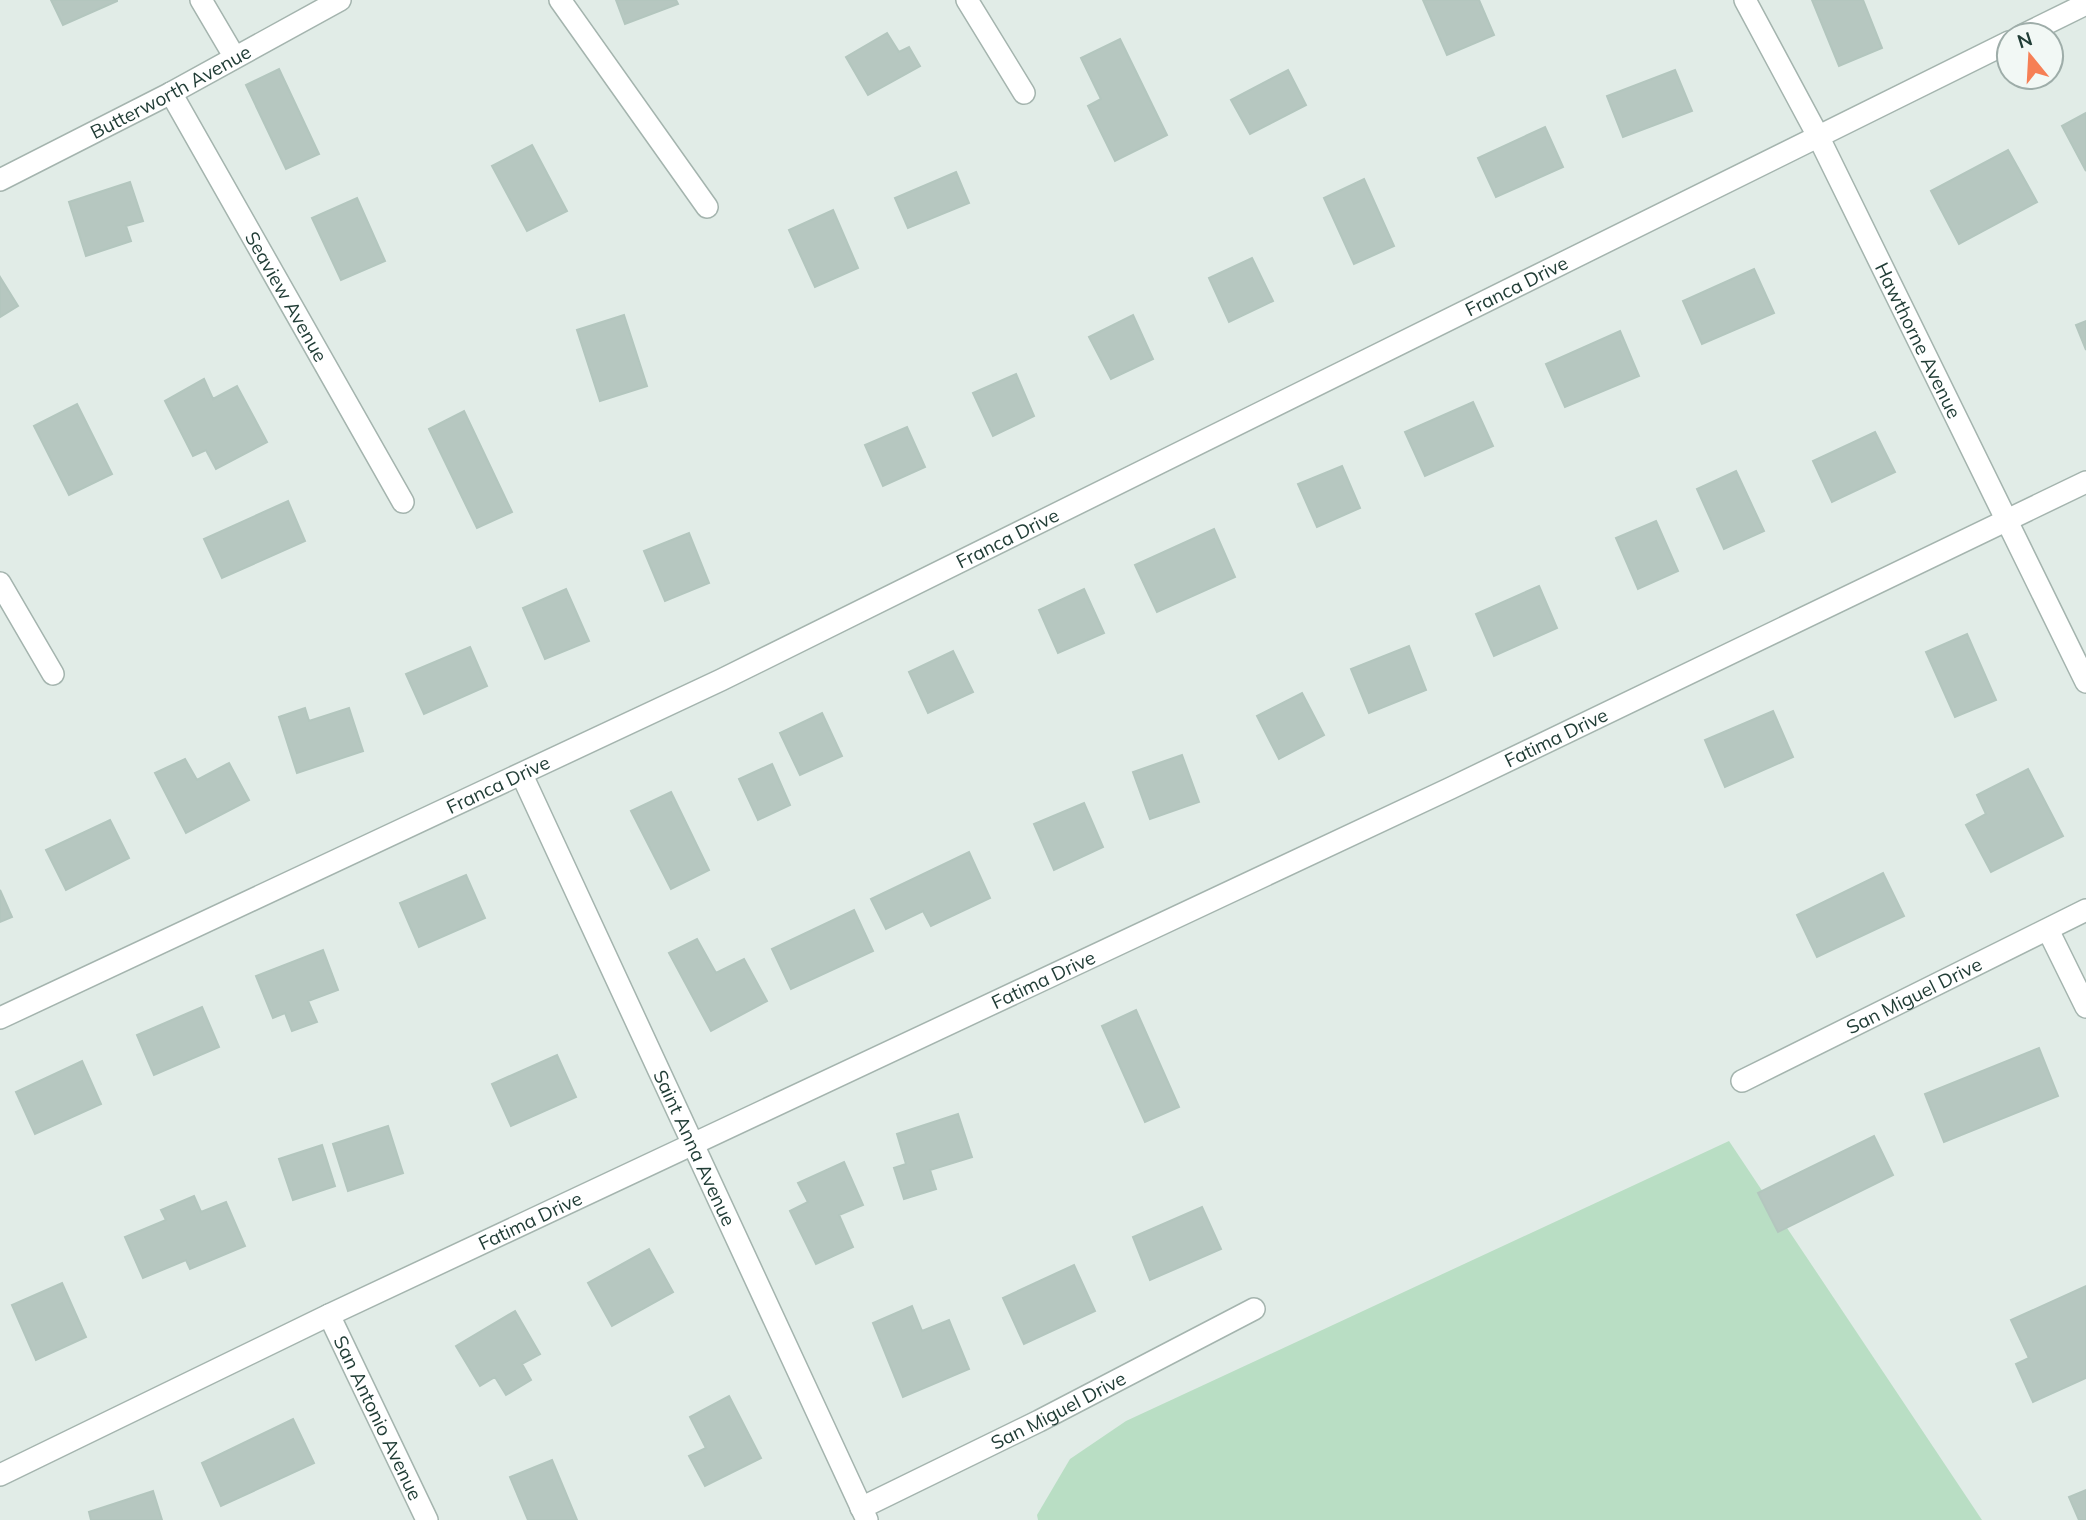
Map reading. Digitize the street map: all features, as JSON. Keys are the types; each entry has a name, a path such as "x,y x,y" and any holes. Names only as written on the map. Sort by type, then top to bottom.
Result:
{"street":[{"path":"201,0 234,56"},
{"name":"Butterworth Avenue","path":"0,180 171,93 340,0"},
{"path":"560,0 707,206"},
{"path":"967,0 1024,93"},
{"name":"Hawthorne Avenue","path":"1745,0 1818,136 2086,682"},
{"path":"2051,21 2086,4"},
{"name":"Franca Drive","path":"0,1018 522,775 833,625 1995,49"},
{"name":"Seaview Avenue","path":"171,93 403,502"},
{"name":"Fatima Drive","path":"0,1475 329,1315 1451,788 2086,482"},
{"path":"0,583 53,674"},
{"name":"Saint Anna Avenue","path":"522,775 864,1514"},
{"name":"San Miguel Drive","path":"1742,1081 2086,910"},
{"path":"2048,930 2086,1007"},
{"name":"San Miguel Drive","path":"864,1514 1254,1309"},
{"name":"San Antonio Avenue","path":"329,1315 427,1520"}],"green space":[{"path":"1729,1141 1982,1520 1038,1520 1037,1515 1070,1459 1126,1421"}],"building":[{"path":"51,0 117,0 117,1 63,25"},
{"path":"616,0 676,0 678,4 625,24"},
{"path":"1423,0 1479,0 1494,35 1447,55"},
{"path":"1812,0 1863,0 1882,48 1839,66"},
{"path":"887,33 899,52 909,47 920,66 868,95 846,57"},
{"path":"1120,39 1167,135 1115,161 1088,106 1101,99 1081,58"},
{"path":"279,69 319,154 286,169 246,85"},
{"path":"1288,70 1306,105 1250,134 1231,100"},
{"path":"1675,70 1692,111 1623,137 1607,96"},
{"path":"2086,113 2086,171 2062,126"},
{"path":"1545,127 1563,167 1496,197 1478,158"},
{"path":"532,145 567,211 527,231 492,166"},
{"path":"2008,150 2037,202 1959,244 1931,191"},
{"path":"956,172 969,203 908,228 895,198"},
{"path":"1364,179 1394,246 1354,264 1324,198"},
{"path":"130,182 143,221 126,226 131,241 86,256 69,202"},
{"path":"357,198 385,261 341,280 312,218"},
{"path":"833,210 858,268 815,287 789,230"},
{"path":"1252,258 1273,301 1229,322 1209,278"},
{"path":"1754,269 1774,313 1702,344 1683,301"},
{"path":"0,277 18,306 0,317"},
{"path":"624,315 647,386 600,401 577,330"},
{"path":"1133,315 1153,359 1111,379 1089,337"},
{"path":"2086,321 2086,350 2076,325"},
{"path":"1620,331 1639,376 1565,407 1546,364"},
{"path":"1016,374 1034,416 993,436 973,393"},
{"path":"204,379 213,399 237,386 267,442 216,469 206,450 193,456 165,401"},
{"path":"1473,402 1493,446 1425,476 1405,432"},
{"path":"77,404 112,474 69,495 34,426"},
{"path":"464,411 512,512 477,528 429,429"},
{"path":"907,427 925,467 883,486 865,445"},
{"path":"1875,432 1895,472 1832,502 1813,461"},
{"path":"1342,466 1360,508 1317,527 1298,484"},
{"path":"1736,471 1764,531 1724,549 1697,489"},
{"path":"288,501 305,541 222,578 204,539"},
{"path":"1656,521 1678,571 1638,589 1616,538"},
{"path":"1214,529 1235,577 1157,612 1135,565"},
{"path":"689,533 709,583 665,601 644,551"},
{"path":"1539,586 1557,628 1494,656 1476,614"},
{"path":"566,589 589,641 545,659 523,608"},
{"path":"1084,589 1104,633 1058,653 1039,610"},
{"path":"1967,634 1996,700 1955,717 1926,652"},
{"path":"1409,646 1426,690 1369,713 1351,669"},
{"path":"470,647 487,686 424,714 406,674"},
{"path":"953,651 973,692 928,713 909,672"},
{"path":"1302,693 1324,735 1279,759 1257,716"},
{"path":"305,708 309,721 349,708 363,751 297,773 279,717"},
{"path":"1773,711 1793,757 1725,787 1705,740"},
{"path":"822,713 842,756 800,775 780,733"},
{"path":"1182,755 1199,802 1150,819 1133,772"},
{"path":"185,759 197,780 229,763 249,800 186,833 155,773"},
{"path":"772,764 790,805 758,820 739,779"},
{"path":"2028,769 2063,836 1991,872 1966,825 1986,814 1977,795"},
{"path":"671,792 709,870 671,889 631,811"},
{"path":"1084,803 1103,847 1054,870 1034,824"},
{"path":"110,820 129,858 66,890 46,850"},
{"path":"969,852 990,898 931,926 923,911 886,929 871,899"},
{"path":"1883,873 1904,916 1817,957 1797,915"},
{"path":"466,875 485,918 419,947 400,903"},
{"path":"0,890 12,917 0,922"},
{"path":"854,910 873,951 791,989 772,949"},
{"path":"697,939 716,973 744,959 767,1001 711,1031 669,953"},
{"path":"323,950 338,990 308,1001 317,1022 292,1031 285,1013 273,1018 256,976"},
{"path":"202,1007 219,1047 154,1075 137,1035"},
{"path":"1136,1010 1179,1107 1145,1122 1102,1026"},
{"path":"2039,1048 2058,1096 1944,1142 1925,1094"},
{"path":"557,1055 576,1097 511,1126 492,1084"},
{"path":"82,1061 101,1104 35,1134 16,1092"},
{"path":"958,1114 972,1157 930,1170 936,1189 904,1199 894,1168 906,1164 897,1134"},
{"path":"388,1126 403,1173 348,1191 333,1144"},
{"path":"1874,1136 1893,1175 1778,1232 1758,1193"},
{"path":"322,1145 335,1186 293,1200 279,1159"},
{"path":"844,1162 863,1205 839,1215 853,1247 816,1264 790,1211 808,1202 798,1183"},
{"path":"194,1196 201,1212 226,1202 245,1246 190,1269 186,1260 143,1278 125,1237 166,1220 161,1210"},
{"path":"1202,1207 1221,1249 1150,1280 1133,1237"},
{"path":"649,1249 673,1292 612,1326 588,1283"},
{"path":"1074,1265 1095,1311 1024,1344 1003,1298"},
{"path":"62,1283 86,1337 36,1360 12,1305"},
{"path":"2086,1286 2086,1378 2033,1402 2016,1364 2029,1358 2011,1320"},
{"path":"912,1306 922,1331 949,1320 969,1369 903,1397 873,1323"},
{"path":"515,1311 540,1354 522,1364 531,1380 506,1395 495,1377 480,1386 456,1346"},
{"path":"729,1396 761,1458 705,1486 689,1456 706,1448 690,1417"},
{"path":"293,1419 314,1463 221,1506 202,1463"},
{"path":"552,1460 577,1520 528,1520 510,1477"},
{"path":"2086,1490 2086,1520 2079,1520 2069,1497"},
{"path":"153,1491 162,1520 91,1520 89,1512"}]}
